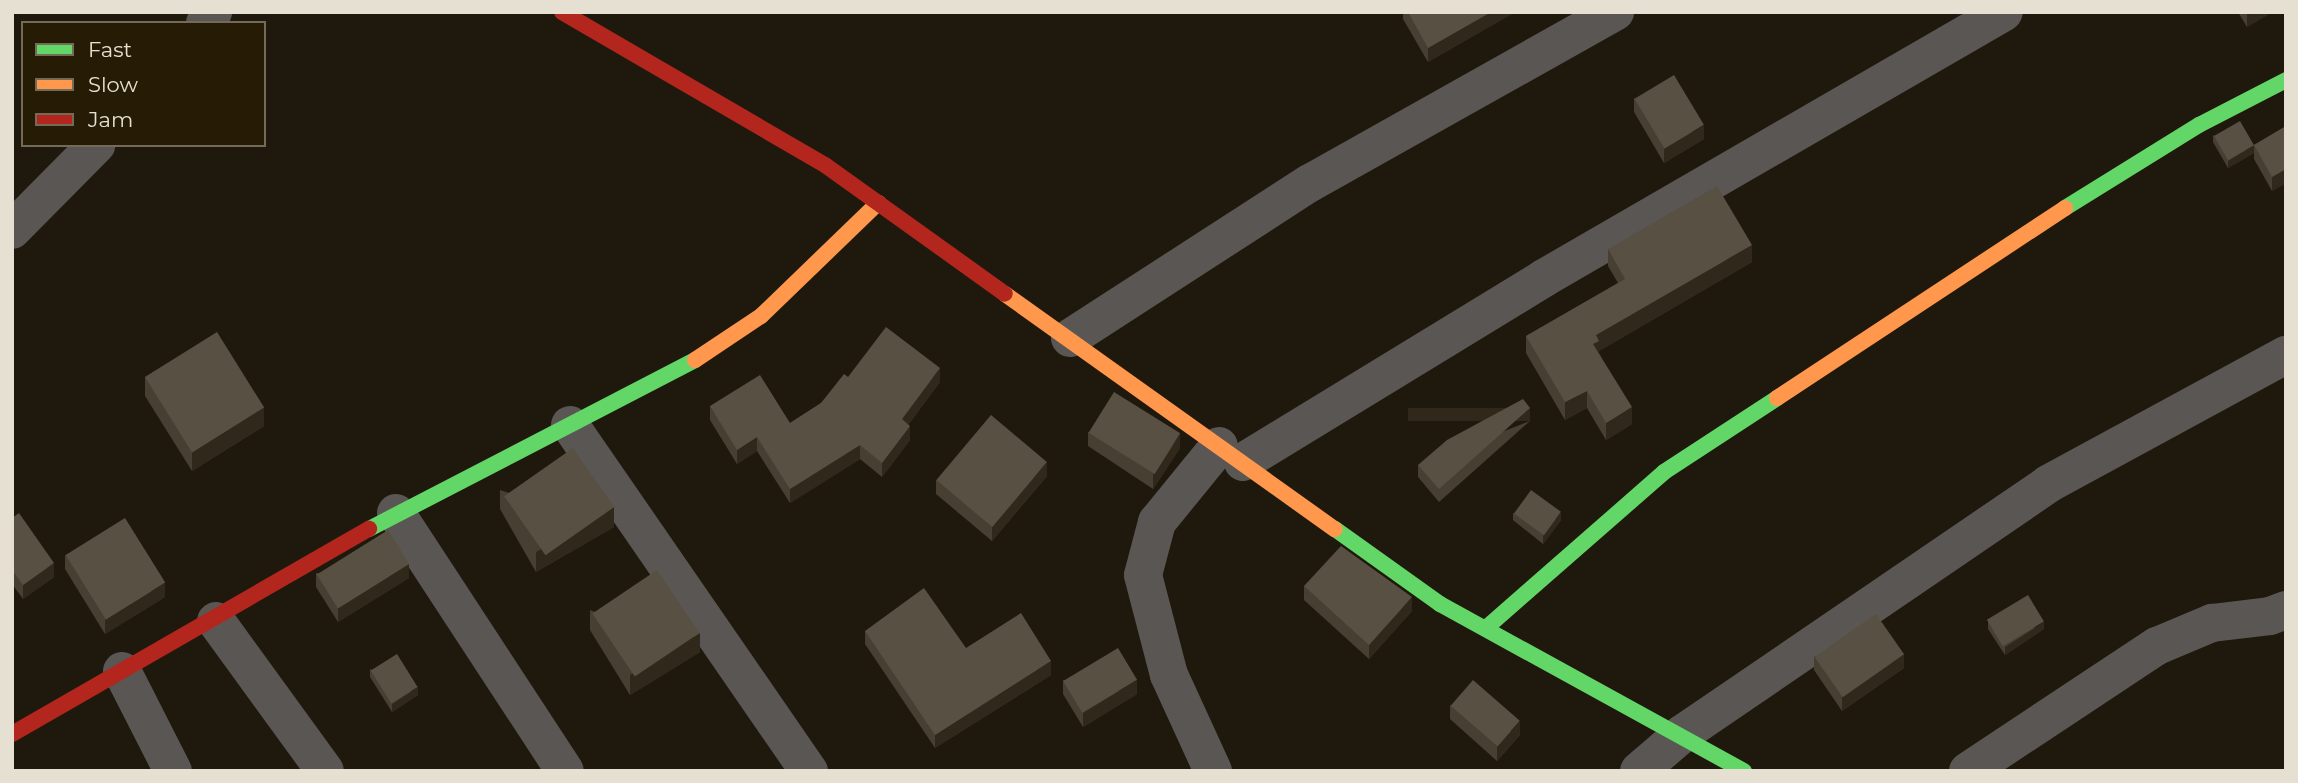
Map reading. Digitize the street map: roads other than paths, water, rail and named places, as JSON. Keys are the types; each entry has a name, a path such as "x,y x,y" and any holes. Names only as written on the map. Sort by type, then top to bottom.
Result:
{"street":[{"path":"562,12 825,166 1440,604 1682,734 1744,771"},
{"path":"1070,338 1310,183 1615,12"},
{"path":"1213,771 1169,675 1143,575 1157,522 1231,454 1544,278 2004,12"},
{"path":"1486,628 1664,472 2079,199 2199,125 2286,80"},
{"path":"12,230 94,147"},
{"path":"12,734 216,621 396,513 699,358 761,316 878,203"},
{"path":"1639,771 1682,734 2048,484 2286,355"},
{"path":"570,425 809,771"},
{"path":"396,513 565,771"},
{"path":"1968,771 2157,646 2212,623 2270,617 2286,610"},
{"path":"216,621 325,771"},
{"path":"122,671 173,771"}]}
